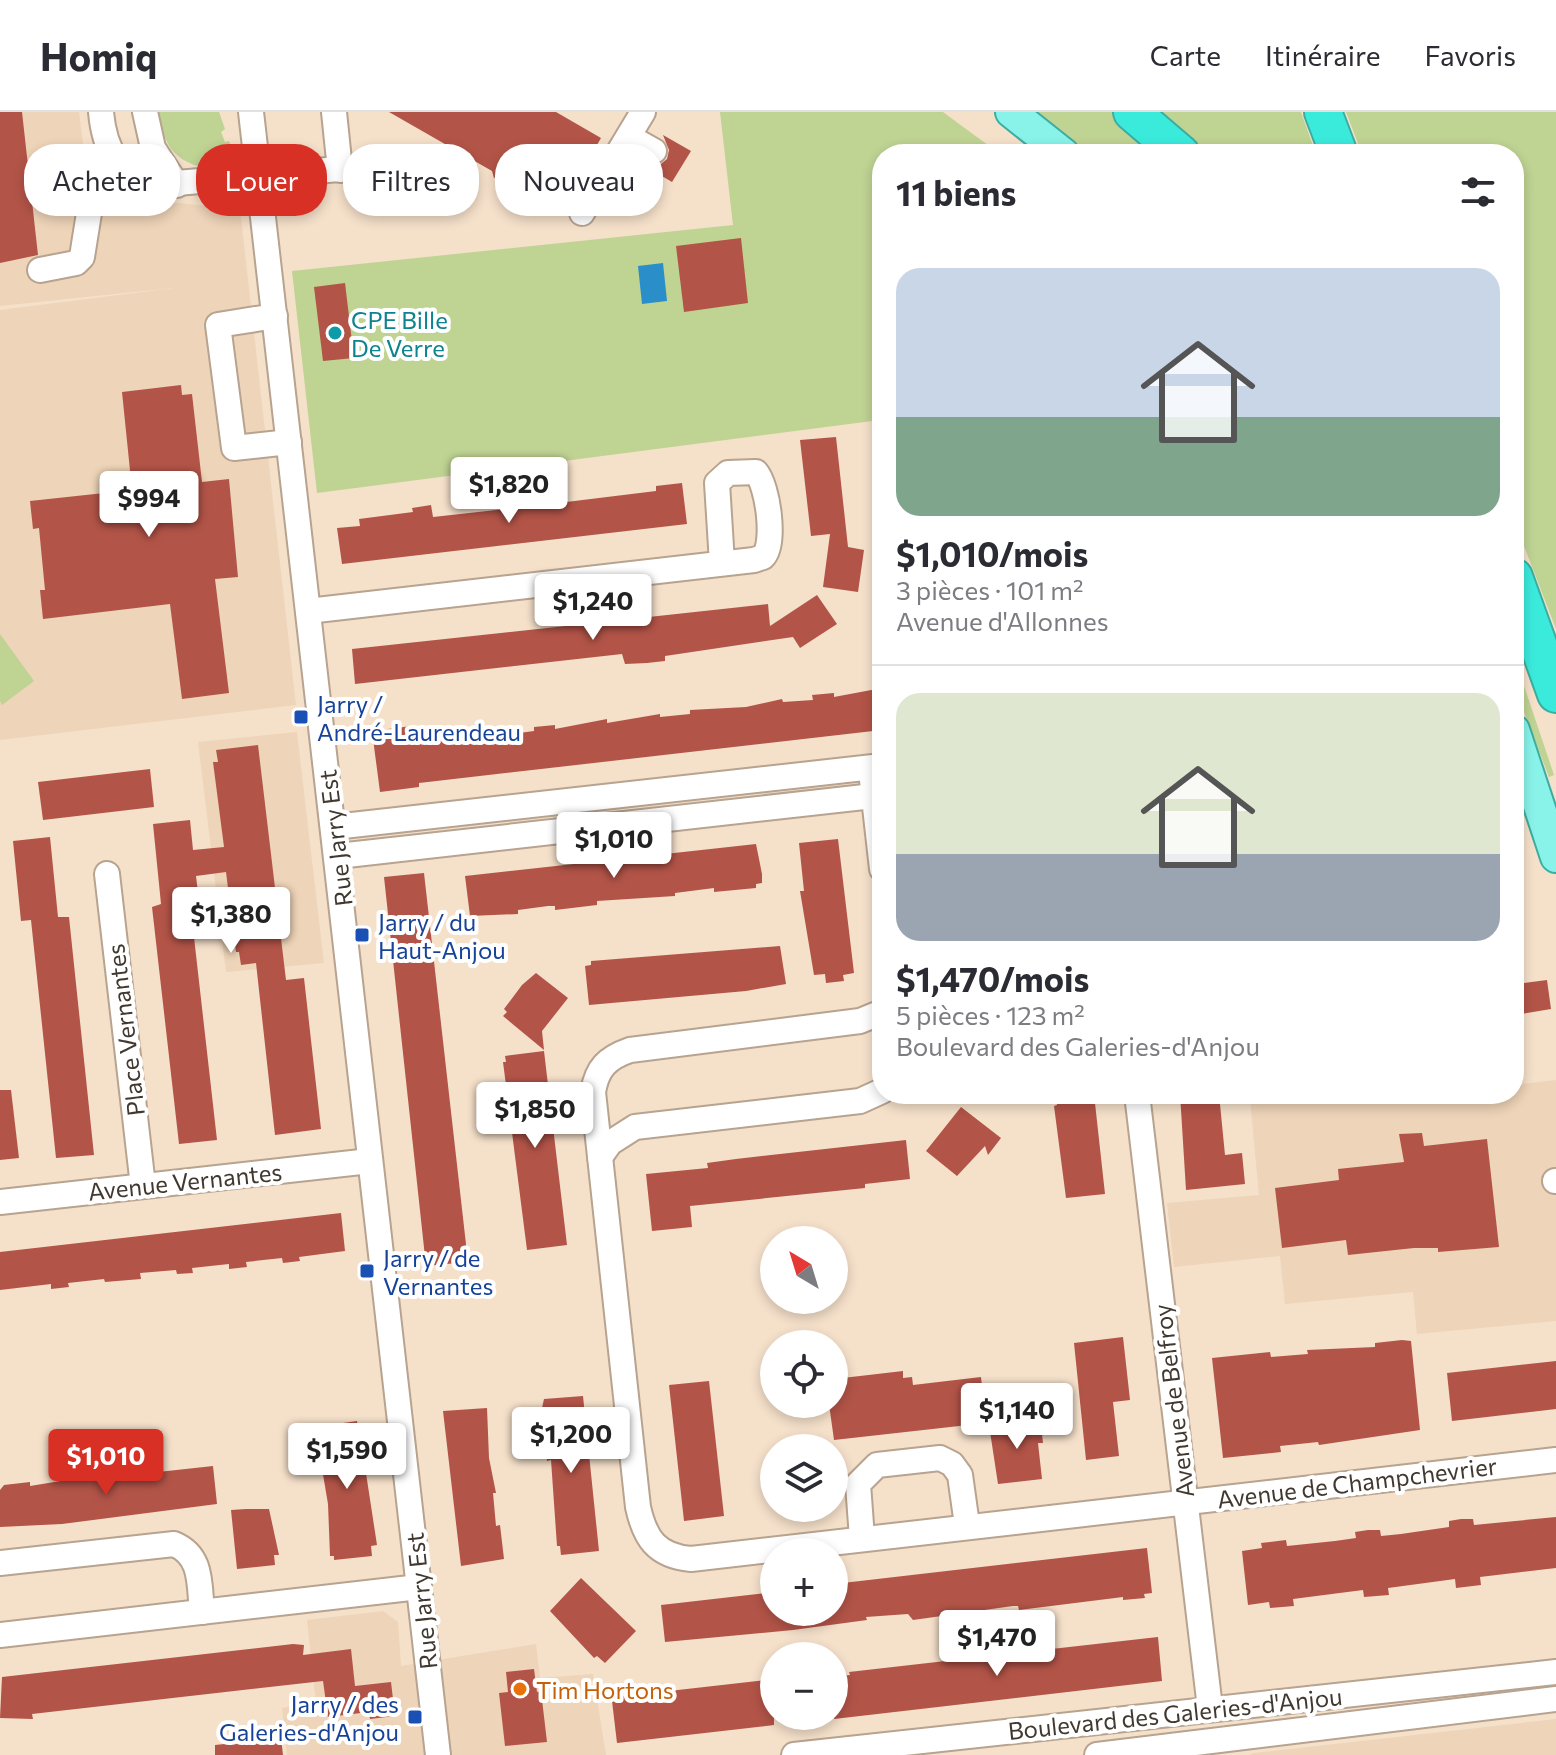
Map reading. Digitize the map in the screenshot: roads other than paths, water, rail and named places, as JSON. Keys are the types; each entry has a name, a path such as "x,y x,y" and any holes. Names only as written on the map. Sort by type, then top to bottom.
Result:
{"highway":[{"path":"1132,112 1169,144"},
{"path":"1323,112 1335,144"},
{"path":"1524,605 1556,694"}],"main road":[{"path":"1011,112 1051,144"},
{"path":"1524,760 1556,857"}],"street":[{"path":"101,112 108,144"},
{"path":"145,112 152,144"},
{"name":"Rue Jarry Est","path":"251,112 255,144"},
{"path":"334,112 340,170"},
{"path":"625,144 643,112"},
{"path":"629,137 642,144"},
{"path":"327,171 343,170"},
{"path":"40,270 76,263 82,257 89,216"},
{"name":"Rue Jarry Est","path":"264,216 438,1755"},
{"path":"275,316 218,325 234,448 289,442"},
{"path":"308,611 722,563"},
{"path":"334,827 872,767"},
{"path":"338,856 872,797"},
{"name":"Place Vernantes","path":"107,874 143,1186"},
{"name":"Avenue de Champchevrier","path":"872,1016 860,1021 630,1050 615,1055 602,1065 593,1092 600,1157 638,1507 643,1529 654,1547 672,1557 691,1559 1556,1460"},
{"path":"600,1157 610,1143 635,1127 860,1101 872,1096"},
{"name":"Avenue de Belfroy","path":"1138,1104 1210,1708"},
{"name":"Avenue Vernantes","path":"0,1202 370,1161"},
{"path":"862,1538 858,1484 877,1465 940,1458 952,1464 960,1475 967,1525"},
{"path":"0,1563 174,1544 192,1555 197,1565 202,1612"},
{"path":"0,1635 419,1587"},
{"name":"Boulevard des Galeries-d'Anjou","path":"794,1755 1556,1672"},
{"name":"Boulevard des Galeries-d'Anjou","path":"1097,1755 1214,1748 1556,1699"}],"water":[{"path":"663,263 667,301 642,304 638,266"}],"place":[{"name":"CPE Bille De Verre","path":"335,333"},
{"name":"Jarry / André-Laurendeau","path":"301,717"},
{"name":"Jarry / du Haut-Anjou","path":"362,935"},
{"name":"Jarry / de Vernantes","path":"367,1271"},
{"name":"Tim Hortons","path":"520,1689"},
{"name":"Jarry / des Galeries-d'Anjou","path":"415,1717"}]}
